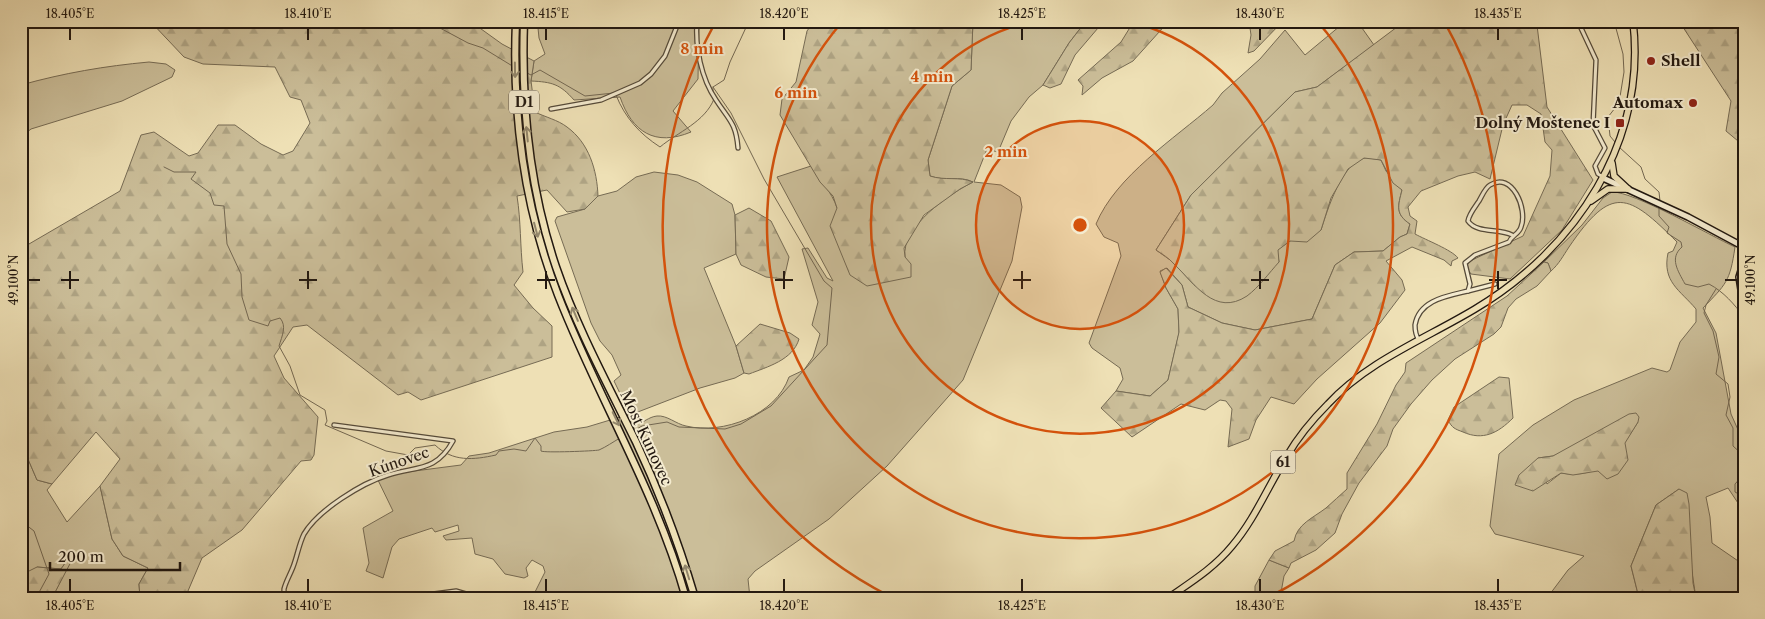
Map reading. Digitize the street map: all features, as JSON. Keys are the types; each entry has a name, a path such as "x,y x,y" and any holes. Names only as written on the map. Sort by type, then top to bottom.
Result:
{"highway":[{"name":"Most Kunovec","path":"516,21 515,89 525,182 536,230 550,274 594,376 640,471 660,519 686,598"},
{"name":"Most Kunovec","path":"524,21 523,90 534,183 557,269 667,515 695,598"}],"main road":[{"name":"61","path":"1168,598 1206,572 1231,547 1257,510 1298,440 1328,403 1363,373 1478,308 1524,275 1546,256 1571,227 1604,178 1618,146 1630,108 1634,80 1633,21"},
{"path":"1612,161 1614,176 1628,189"},
{"path":"1589,202 1608,189 1628,189"}],"street":[{"path":"550,110 601,100 640,83 651,74 665,56 679,21"},
{"path":"697,21 696,37 702,66 716,100 731,118 737,134 738,148"},
{"path":"1581,21 1581,28 1596,60 1593,126 1606,148 1595,166 1598,174 1655,203 1688,217 1744,247"},
{"path":"1468,292 1470,284 1465,263 1475,255 1503,246 1509,242 1521,227 1520,199 1512,189 1501,183 1493,184 1484,192 1468,221 1475,227 1504,231 1512,236"},
{"path":"1744,261 1739,278 1744,309"},
{"path":"1420,341 1415,330 1417,316 1427,304 1444,297 1495,284"},
{"name":"Kúnovec","path":"284,593 285,584 305,534 331,505 344,496 388,475 422,469 437,462 447,452 453,441 334,424"},
{"path":"402,598 456,591 480,598"},
{"path":"275,598 284,593 288,598"}],"green space":[{"path":"150,21 470,21 502,44 534,61 531,81 535,112 556,120 575,133 581,141 594,167 598,196 585,209 567,212 547,190 517,196 523,272 514,285 533,308 552,326 552,357 421,400 408,392 398,395 307,325 293,327 274,356 284,378 318,417 314,455 311,460 301,461 242,530 202,558 185,598 140,598 139,584 148,568 123,556 112,539 100,486 120,459 96,432 52,484 37,480 28,459 21,457 21,231 29,244 120,191 141,135 154,132 189,156 198,153 218,125 235,125 261,144 283,155 293,151 310,123 301,100 290,97 275,67 203,64 184,57"},
{"path":"544,21 699,21 698,79 673,111 691,132 666,138 656,137 638,127 625,109 620,97 574,100 560,87 545,82 531,81 534,61 545,54 539,38 538,28"},
{"path":"814,21 973,21 971,70 952,86 928,160 930,176 973,182 924,215 904,248 905,257 911,264 911,277 867,286 850,275 830,226 837,208 833,196 820,182 780,115 782,99 796,82 807,31"},
{"path":"973,21 1086,21 1069,43 1043,85 1029,97 1011,121 998,152 987,149 974,182 1001,185 1020,197 1022,207 1012,261 963,380 887,466 829,519 755,571 748,579 750,598 532,598 545,572 543,566 532,560 526,568 528,576 524,578 505,574 493,559 475,554 472,538 446,540 443,536 459,531 458,525 435,532 432,528 399,539 392,547 383,578 366,571 369,563 363,528 393,511 376,476 461,465 469,456 489,453 554,432 587,427 630,414 614,381 621,375 612,355 600,341 591,323 555,221 557,217 585,209 598,196 617,191 636,177 654,172 678,175 697,182 732,204 735,215 736,254 704,268 736,346 744,373 735,378 700,388 630,415 636,424 661,416 686,426 716,427 746,419 760,412 773,402 789,377 804,370 813,357 820,334 812,325 818,302 802,249 808,248 827,278 833,281 777,177 811,166 829,192 837,208 905,257 906,246 918,223 940,203 973,182 963,179 930,176 928,160 952,86 971,70"},
{"path":"1086,21 1104,21 1075,55 1061,84 1050,88 1043,85 1069,43"},
{"path":"1134,21 1169,21 1133,61 1102,78 1082,95 1083,86 1078,80 1121,42"},
{"path":"1249,21 1283,21 1254,51 1248,53 1251,35"},
{"path":"1346,21 1357,21 1374,45 1317,87 1295,92 1191,195 1156,250 1173,262 1195,286 1279,262 1277,250 1290,241 1321,230 1331,200 1349,168 1357,161 1365,158 1381,160 1386,171 1402,190 1399,209 1402,217 1410,224 1407,234 1400,237 1383,251 1354,252 1335,265 1312,319 1255,330 1222,323 1188,307 1182,285 1167,268 1160,271 1166,288 1178,309 1179,333 1168,380 1150,396 1116,391 1123,379 1120,368 1092,348 1089,343 1121,256 1118,243 1104,237 1096,224 1105,206 1117,190 1147,159 1213,105 1222,93 1260,59 1285,30 1305,55"},
{"path":"1405,21 1547,21 1537,25 1547,107 1593,180 1562,230 1510,279 1471,274 1466,267 1470,261 1523,236 1550,176 1552,150 1545,142 1541,114 1527,105 1512,105 1503,125 1490,179 1475,172 1458,176 1421,191 1408,207 1410,216 1417,221 1415,234 1445,248 1458,258 1452,261 1451,266 1444,260 1412,247 1386,261 1402,280 1405,290 1380,323 1317,379 1294,404 1271,397 1256,420 1249,439 1228,447 1232,409 1226,401 1220,400 1205,410 1181,404 1132,437 1101,408 1116,391 1150,396 1168,380 1179,332 1178,309 1166,288 1160,272 1166,268 1182,285 1188,307 1222,323 1255,330 1312,319 1335,265 1354,252 1383,251 1400,237 1407,234 1410,224 1402,217 1399,209 1402,190 1393,183 1381,160 1364,158 1348,169 1331,198 1321,230 1307,242 1290,241 1278,250 1279,262 1247,296 1236,301 1225,303 1206,295 1170,260 1156,250 1191,195 1295,92 1317,87"},
{"path":"1679,21 1744,21 1744,146 1726,131 1731,101"},
{"path":"149,62 166,64 175,70 172,77 122,101 31,129 21,137 21,85 85,70"},
{"path":"1612,192 1637,199 1735,247 1726,282 1703,308 1716,333 1731,414 1739,432 1744,432 1744,512 1728,488 1706,497 1712,543 1744,565 1744,598 1696,598 1679,489 1656,505 1631,566 1639,598 1547,598 1568,570 1584,556 1495,534 1490,526 1499,454 1533,425 1574,400 1652,368 1667,372 1670,370 1680,342 1696,322 1696,309 1674,285 1668,271 1668,253 1673,251 1677,242 1645,213 1633,205 1621,202 1609,205 1597,213 1584,227 1559,263 1551,271 1548,263 1544,262 1582,225 1603,198","holes":["1638,422 1616,454 1607,462 1588,472 1575,474 1561,473 1547,484 1538,458 1553,456"]},
{"path":"749,208 771,221 789,257 784,279 766,277 741,265 736,254 735,215"},
{"path":"1544,262 1548,263 1551,271 1537,286 1516,299 1508,308 1501,327 1494,334 1455,359 1432,380 1411,404 1393,429 1387,446 1359,483 1342,514 1335,533 1316,550 1291,563 1289,568 1269,560 1275,551 1294,541 1298,530 1302,526 1347,489 1347,473 1377,424 1396,385 1405,372 1406,363 1507,296"},
{"path":"760,324 790,333 799,339 791,352 778,362 749,374 744,373 736,346"},
{"path":"1499,377 1509,378 1513,418 1502,428 1484,435 1470,435 1452,427 1448,420 1454,407"},
{"path":"1636,413 1639,417 1638,422 1625,443 1628,460 1618,474 1607,479 1598,471 1573,475 1561,473 1533,491 1515,485 1519,475 1538,458 1553,456 1629,414"},
{"path":"21,457 28,459 37,480 52,484 47,490 67,522 100,486 112,539 123,556 148,568 139,584 140,598 52,598 72,558 68,559 61,569 37,567 23,583 21,592"},
{"path":"1679,489 1687,493 1689,504 1693,583 1696,598 1639,598 1631,566 1656,505"},
{"path":"73,558 52,598 21,598 27,572 37,567 61,569 68,559"},
{"path":"1269,560 1289,568 1284,576 1280,598 1255,598 1255,586"}],"waterway":[{"path":"427,21 468,43 483,48 514,67"},
{"path":"713,92 713,87 724,80 749,21"},
{"path":"1614,21 1623,54 1624,72 1619,103 1608,117 1610,136 1615,142"},
{"path":"527,73 531,75 540,70 585,96 614,93"},
{"path":"635,430 642,426 667,422 679,427 725,429 741,424 771,406 827,345 832,288 824,281 764,179 731,113 713,87"},
{"path":"616,95 634,125 660,147 698,120 710,107 714,99"},
{"path":"1619,147 1641,167 1645,179 1659,192 1660,201"},
{"path":"164,167 174,172 196,172 191,179 210,193 214,205 224,206 227,244 241,274 242,297 249,320 268,326 270,321 280,318 284,328 279,346 290,366 300,395 325,410 327,421 325,425 386,451 408,455 415,448 435,445 442,451 456,457 471,459 496,455 499,451 514,449 526,451 535,438 541,446 541,451 551,452 599,450 620,438"},
{"path":"1659,205 1659,216 1669,227 1667,233 1681,242 1682,247 1678,251 1675,260 1685,284 1698,287 1709,284 1728,299 1744,317"},
{"path":"1716,289 1706,305 1704,313 1713,331 1719,357 1716,374 1728,384 1730,397 1726,415 1733,428 1733,446 1744,456"},
{"path":"1744,474 1735,484 1735,492 1744,497"},
{"path":"21,521 34,531 49,574 36,598"}],"place":[{"name":"Shell","path":"1651,61"},
{"name":"Automax","path":"1693,103"},
{"name":"Dolný Moštenec I","path":"1620,123"}]}
